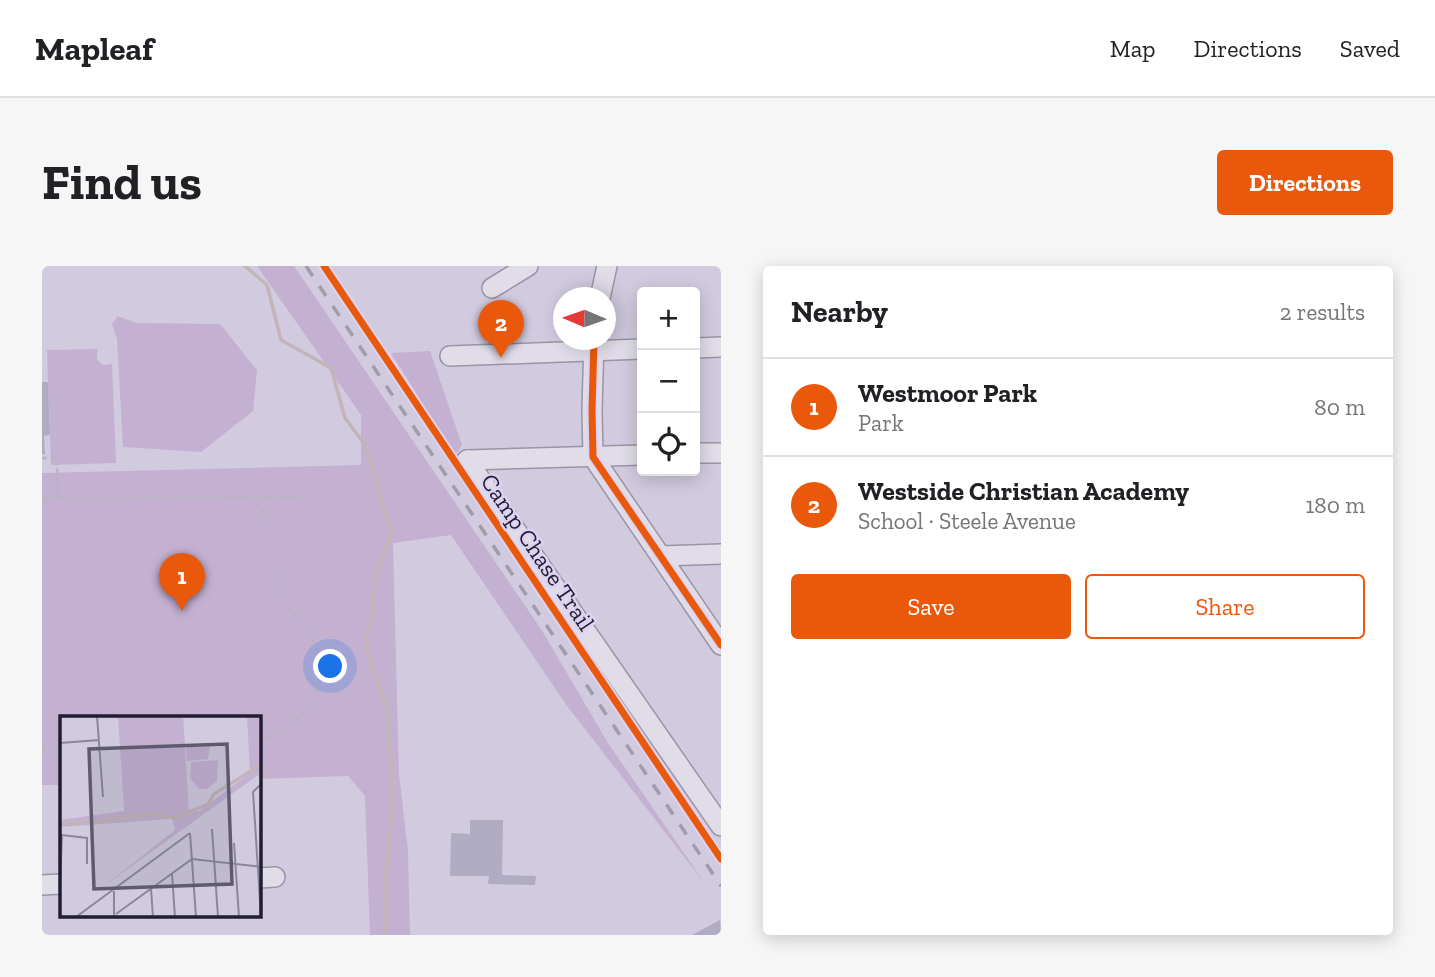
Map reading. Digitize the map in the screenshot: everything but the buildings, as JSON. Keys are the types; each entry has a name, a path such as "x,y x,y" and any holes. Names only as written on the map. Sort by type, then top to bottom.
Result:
{"street":[{"path":"492,288 528,266"},
{"path":"602,287 607,266"},
{"path":"616,347 637,349"},
{"path":"700,348 721,347"},
{"path":"450,356 553,348"},
{"path":"594,350 593,457 721,645"},
{"path":"700,453 721,453"},
{"path":"637,455 467,460 721,826"},
{"path":"661,556 721,554"},
{"path":"42,885 60,884"}],"path":[{"path":"42,458 57,458 58,499"},
{"path":"42,499 307,497"},
{"path":"248,498 262,512 271,529 275,583 315,645 320,673 316,694 304,712 285,729 261,740"},
{"path":"42,752 60,751"}],"shaded area":[{"path":"257,266 294,266 541,629 608,743 706,885 567,706 451,535 393,543 399,774 408,851 410,935 370,935 365,796 348,776 261,779 261,716 60,716 60,785 42,785 42,473 361,465 361,415"},
{"path":"118,316 136,323 220,324 257,370 253,411 201,452 123,447 117,339 112,324"},
{"path":"98,349 99,362 104,365 112,364 116,463 51,465 47,350"},
{"path":"430,351 462,445 455,455 391,353"}],"waterway":[{"path":"245,266 267,285 281,340 331,368 345,418 365,445 392,534 375,577 373,616 366,637 369,661 386,705 391,760 391,821 385,891 386,935"}],"railway":[{"path":"306,266 721,886"}],"cycle path":[{"name":"Camp Chase Trail","path":"324,266 721,859"},
{"path":"594,350 593,457 721,645"}],"place":[{"name":"Westside Christian Academy","path":"501,358"},
{"name":"Westmoor Park","path":"182,611"}]}
